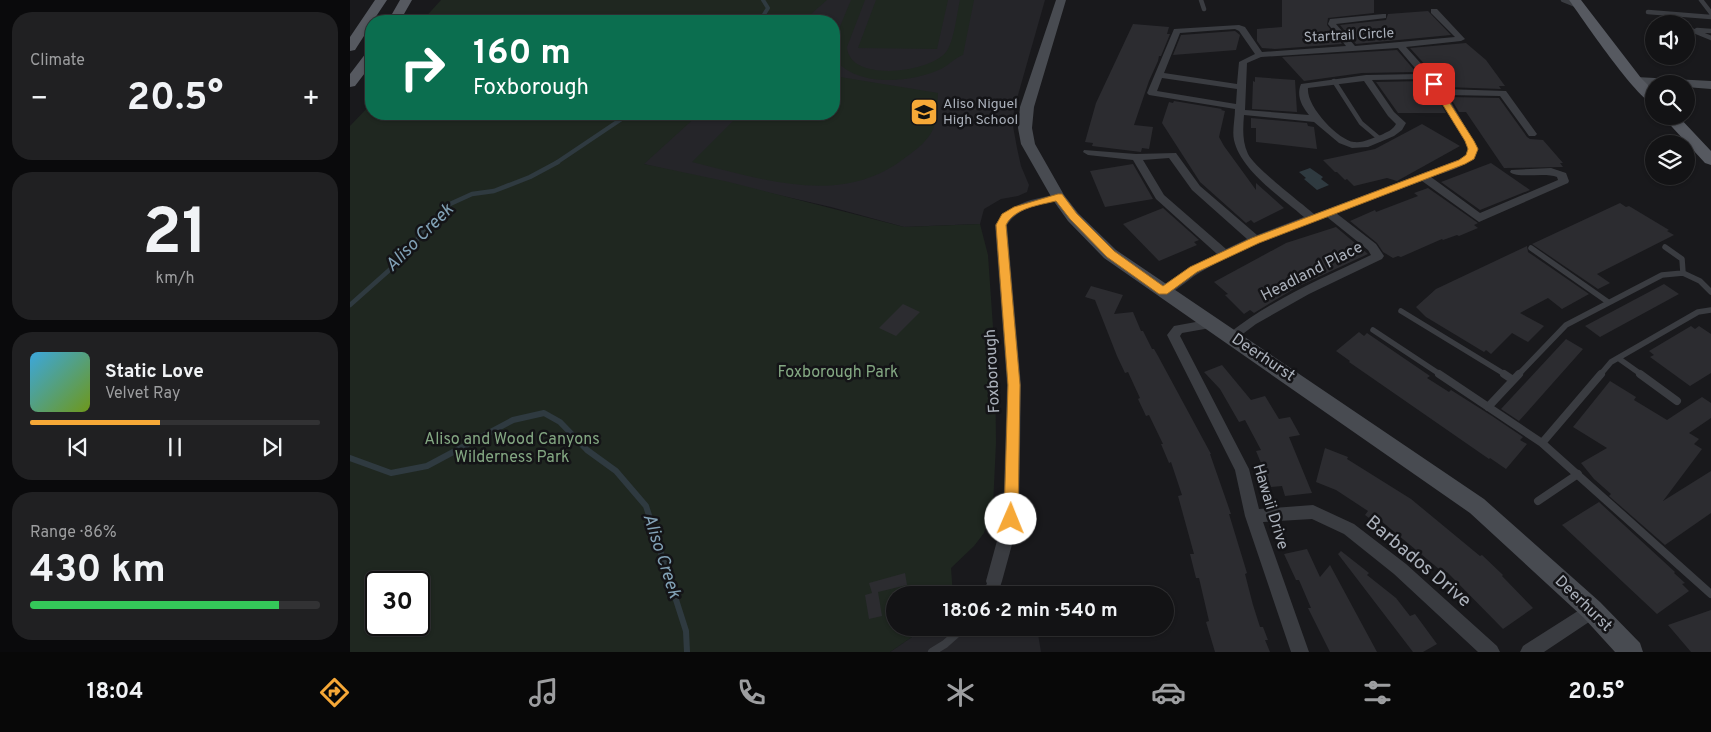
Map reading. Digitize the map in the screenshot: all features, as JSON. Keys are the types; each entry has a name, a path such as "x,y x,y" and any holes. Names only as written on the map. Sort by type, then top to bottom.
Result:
{"main road":[{"path":"371,15 381,0"},
{"path":"397,15 406,0"},
{"path":"1578,4 1645,90"},
{"path":"350,47 365,24"},
{"path":"350,83 365,64"},
{"path":"1678,125 1711,160"}],"street":[{"name":"Deerhurst","path":"1061,0 1027,107 1025,128 1028,144 1058,197 1073,217 1110,254 1477,506 1592,610 1631,652"},
{"path":"1400,45 1461,39 1434,11"},
{"path":"1352,48 1332,24 1333,21 1383,16"},
{"path":"1312,218 1253,167 1244,155 1238,138 1240,109 1241,88 1243,62 1260,55 1242,29 1236,27 1176,31 1152,93 1240,109 1317,119"},
{"name":"Startrail Circle","path":"1163,291 1194,270 1255,240 1424,177 1470,157 1473,149 1440,92 1400,45 1260,55"},
{"path":"1158,75 1241,88"},
{"path":"1366,78 1391,114 1401,123 1399,128 1391,134 1365,145 1352,146 1342,141 1317,119 1306,106 1304,86 1366,78 1428,76"},
{"path":"1636,81 1711,85"},
{"path":"1440,92 1503,93 1532,134"},
{"path":"1088,152 1136,157 1172,155 1196,188 1255,240"},
{"path":"1136,157 1160,197 1224,254"},
{"path":"1424,177 1479,218 1564,181 1562,175 1552,171 1515,172"},
{"name":"Foxborough","path":"994,581 1012,510 1014,385 1001,225 1005,216 1017,209 1058,197"},
{"name":"Headland Place","path":"1232,337 1252,321 1305,291 1378,256 1372,247 1329,213"},
{"name":"Hawaii Drive","path":"1212,324 1178,329 1173,336 1242,469 1253,516 1300,652"},
{"name":"Barbados Drive","path":"1253,516 1313,512 1349,529 1400,569 1491,652"},
{"path":"1529,652 1592,610"}],"lane":[{"path":"1201,0 1204,9"},
{"path":"1563,0 1578,4"},
{"path":"1701,0 1711,13"},
{"path":"1648,12 1711,17"},
{"path":"1711,31 1689,29 1711,38"},
{"path":"1334,81 1361,123 1380,139"},
{"path":"1665,247 1682,259 1683,273"},
{"path":"1531,248 1608,302"},
{"path":"1488,407 1566,325 1608,302 1662,275 1683,273 1700,281 1711,292"},
{"path":"1542,443 1611,362 1698,312 1711,310"},
{"path":"1401,311 1513,380"},
{"path":"1373,330 1542,443 1711,594"},
{"path":"1618,358 1677,401"},
{"path":"1538,500 1578,474"},
{"path":"990,586 994,581"},
{"path":"932,652 954,636"}],"shaded area":[{"name":"Aliso Niguel High School","path":"824,0 1045,0 1014,109 1013,126 1021,166 1029,185 1027,192 1018,196 1001,199 984,209 980,224 904,227 831,207 643,164 691,120 840,120 840,15 807,15"},
{"path":"1310,168 1323,177 1321,179 1329,185 1317,190 1304,179 1306,178 1299,172"},
{"path":"913,636 1038,636 1041,652 890,652"}],"green space":[{"path":"441,0 827,0 810,15 427,15"},
{"path":"851,0 865,0 847,47 851,58 861,66 875,70 908,69 924,65 946,52 955,27 960,0 974,0 963,55 929,74 900,80 870,78 844,68 840,64 840,27"},
{"path":"876,0 948,0 937,49 858,48"},
{"path":"840,77 938,93 934,127 926,140 906,157 881,173 856,182 802,185 746,176 692,162 734,120 840,120"},
{"path":"365,110 365,120 692,120 644,164 729,182 904,227 980,224 988,255 995,356 996,443 993,506 984,533 974,546 951,568 952,586 886,586 886,636 913,636 890,652 350,652 350,126"}],"building":[{"path":"1282,0 1374,0 1374,13 1328,18 1327,25 1342,44 1275,49 1262,48 1257,41 1257,29 1282,27"},
{"path":"1428,11 1451,35 1356,44 1340,25 1386,20 1388,14"},
{"path":"1133,24 1169,27 1167,34 1170,34 1149,81 1134,125 1153,127 1149,149 1142,148 1141,152 1092,146 1093,143 1085,142 1096,103"},
{"path":"1235,31 1240,35 1236,50 1173,55 1181,35"},
{"path":"1466,43 1486,60 1505,86 1499,86 1501,89 1445,87 1410,48"},
{"path":"1397,50 1416,72 1362,73 1304,81 1282,57"},
{"path":"1255,77 1295,80 1297,112 1252,109 1253,81 1255,82"},
{"path":"1424,81 1435,94 1446,113 1398,113 1376,82"},
{"path":"1450,97 1499,98 1527,137 1543,140 1563,163 1560,163 1563,167 1504,168 1466,112 1459,112"},
{"path":"1174,101 1225,111 1219,137 1224,146 1256,190 1256,183 1284,208 1254,223 1251,220 1246,223 1200,182 1162,123 1169,102 1173,103"},
{"path":"1251,118 1307,123 1308,126 1314,127 1317,149 1256,142 1256,128 1251,128"},
{"path":"1422,124 1460,146 1397,181 1387,178 1354,186 1323,160 1375,149"},
{"path":"1491,163 1530,190 1480,210 1441,182"},
{"path":"1133,164 1153,199 1105,207 1090,171"},
{"path":"1428,188 1478,223 1474,225 1478,228 1459,236 1442,239 1401,257 1393,258 1383,252 1377,243 1350,221 1375,210 1376,212 1418,196 1414,193"},
{"path":"1620,203 1626,207 1629,206 1674,235 1597,274 1610,283 1598,289 1532,244"},
{"path":"1163,208 1199,240 1194,242 1197,245 1159,261 1123,224"},
{"path":"1336,227 1368,254 1297,287 1254,313 1250,310 1244,314 1225,295 1228,294 1214,282 1286,243"},
{"path":"1527,246 1528,252 1589,294 1562,309 1548,298 1520,313 1544,326 1528,342 1512,333 1491,354 1486,350 1484,352 1426,317 1416,307 1436,289"},
{"path":"1664,284 1679,294 1600,337 1585,326"},
{"path":"1091,286 1123,295 1114,314 1133,312 1141,331 1143,331 1152,349 1154,349 1158,356 1211,454 1231,514 1229,514 1247,573 1245,574 1253,605 1260,627 1263,627 1268,640 1265,640 1270,652 1215,652 1206,622 1209,621 1199,578 1196,578 1190,554 1194,554 1178,496 1182,495 1171,462 1169,463 1161,444 1163,444 1149,415 1146,416 1128,372 1125,373 1117,356 1095,300 1085,297"},
{"path":"903,304 920,312 896,336 879,328"},
{"path":"1691,326 1695,329 1699,326 1711,334 1711,373 1690,386 1650,357 1654,355 1649,351"},
{"path":"1359,332 1364,336 1367,333 1430,376 1427,378 1449,392 1451,390 1492,416 1523,437 1520,440 1527,444 1506,469 1489,459 1336,351"},
{"path":"1566,339 1583,349 1519,421 1501,409"},
{"path":"1222,365 1251,400 1265,396 1279,419 1290,417 1300,435 1289,437 1312,493 1285,496 1282,486 1271,487 1256,451 1261,450 1245,420 1239,422 1220,389 1204,372"},
{"path":"1610,381 1636,397 1634,400 1667,420 1702,397 1711,403 1711,418 1689,433 1699,439 1694,444 1702,449 1663,501 1711,471 1711,513 1665,545 1609,496 1611,494 1594,479 1581,463 1607,448 1573,427"},
{"path":"1325,448 1348,457 1347,459 1411,499 1480,556 1482,555 1533,608 1503,629 1447,572 1445,574 1380,520 1377,524 1365,515 1368,511 1336,490 1316,482"},
{"path":"1599,502 1675,572 1685,583 1682,584 1689,591 1657,614 1562,525"},
{"path":"1307,549 1320,577 1330,565 1377,652 1330,652 1308,608 1311,608 1299,580 1296,580 1284,554"},
{"path":"1341,551 1396,598 1410,616 1415,614 1437,644 1423,652 1413,652 1338,554"},
{"path":"905,573 907,585 886,586 886,590 878,592 882,616 869,619 865,595 872,593 869,583"},
{"path":"1711,610 1711,652 1691,652 1668,625"}],"waterway":[{"name":"Aliso Creek","path":"763,0 768,8 764,15"},
{"name":"Aliso Creek","path":"556,163 620,120"},
{"name":"Aliso Creek","path":"350,305 404,257 427,226 450,204 472,194 494,191 530,177 558,162"},
{"name":"Aliso Creek","path":"350,458 391,473 427,466 513,420 544,413 560,422 587,450 616,471 646,506 686,631 687,652"}],"place":[{"name":"Aliso Niguel High School","path":"924,112"}],"route":[{"path":"1011,519 1014,385 1001,225 1005,216 1017,209 1058,197 1073,217 1110,254 1163,291 1194,270 1255,240 1424,177 1470,157 1473,149 1470,141 1434,84"}],"park label":[{"name":"Foxborough Park","path":"838,373"},
{"name":"Aliso and Wood Canyons Wilderness Park","path":"512,449"}]}
